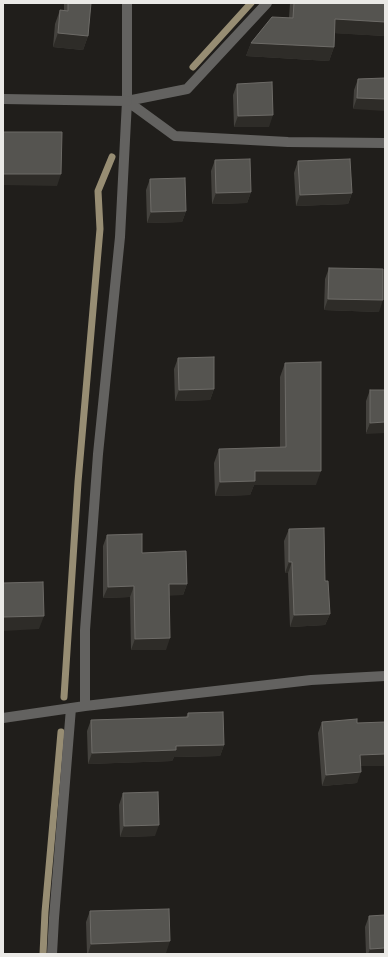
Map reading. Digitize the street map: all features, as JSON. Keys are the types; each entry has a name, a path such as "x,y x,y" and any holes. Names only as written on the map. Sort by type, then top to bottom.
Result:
{"street":[{"path":"85,706 85,630 98,454 120,237 127,101 127,3"},
{"path":"3,99 127,101 187,89 267,3"},
{"path":"127,101 175,136 288,142 385,143"},
{"path":"3,718 85,706 311,680 385,676"},
{"path":"52,954 54,910 71,708"}],"building":[{"path":"68,3 91,3 88,36 58,33 60,10 68,11"},
{"path":"294,3 385,3 385,22 335,19 334,47 251,43 272,17 293,18"},
{"path":"385,78 385,99 357,98 358,79"},
{"path":"272,82 273,115 238,116 237,84"},
{"path":"3,132 62,132 61,174 3,174"},
{"path":"250,159 251,192 216,193 215,160"},
{"path":"350,159 352,193 300,195 298,161"},
{"path":"185,178 186,211 151,212 150,179"},
{"path":"329,268 383,269 383,300 328,299"},
{"path":"214,357 214,389 179,390 178,358"},
{"path":"321,362 321,471 255,471 255,481 220,482 219,449 286,447 285,363"},
{"path":"370,390 385,390 385,422 370,423"},
{"path":"324,528 325,581 328,581 330,614 294,615 292,562 289,562 289,529"},
{"path":"142,534 142,553 186,551 187,584 169,584 170,638 135,639 134,586 108,587 107,535"},
{"path":"43,582 44,616 3,617 3,583"},
{"path":"223,712 224,745 176,746 176,750 92,753 91,720 188,717 188,713"},
{"path":"357,719 357,723 385,722 385,754 360,755 361,772 326,775 322,722"},
{"path":"158,792 159,825 124,826 123,793"},
{"path":"169,909 170,941 91,944 90,911"},
{"path":"385,915 385,948 370,949 369,916"}],"waterway":[{"path":"193,67 251,3"},
{"path":"64,697 78,482 100,229 98,191 112,157"},
{"path":"43,954 45,912 61,732"}]}
